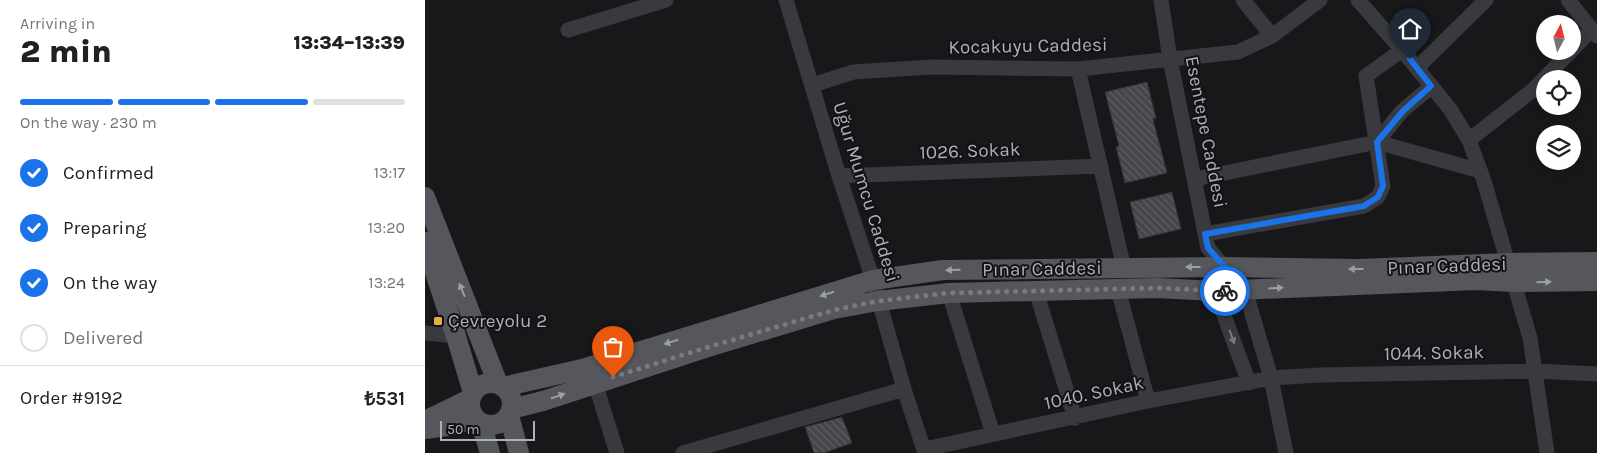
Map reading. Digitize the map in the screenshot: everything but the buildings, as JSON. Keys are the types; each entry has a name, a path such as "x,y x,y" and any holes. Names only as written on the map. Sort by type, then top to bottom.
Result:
{"main road":[{"path":"425,197 501,386 511,397 510,412 519,453"},
{"path":"425,242 456,336 471,396 471,413 478,421 490,453"},
{"name":"Pınar Caddesi","path":"501,386 583,370 873,280 943,270 1224,267 1360,269 1508,263 1597,262"},
{"path":"1215,291 1224,267 1245,290"},
{"name":"Pınar Caddesi","path":"510,412 705,348 825,312 878,301 949,293 1157,288 1215,291 1476,280 1514,282 1597,281"},
{"path":"425,421 471,396 484,384 501,386"},
{"path":"425,429 478,421 487,425 499,423 510,412"}],"street":[{"path":"568,30 666,0"},
{"name":"Uğur Mumcu Caddesi","path":"786,0 839,176 873,280 904,389 925,451"},
{"name":"Esentepe Caddesi","path":"1161,0 1170,59 1208,248 1224,267"},
{"path":"1243,0 1272,36"},
{"name":"Kocakuyu Caddesi","path":"813,85 853,72 931,67 1078,69 1238,52 1272,36 1319,0"},
{"path":"1358,0 1450,109 1469,140 1530,338 1547,453"},
{"path":"1417,68 1487,0"},
{"path":"1567,0 1594,33 1581,43"},
{"path":"1205,234 1364,206 1378,197 1383,186 1366,76 1402,50"},
{"path":"1469,140 1533,90 1562,60"},
{"path":"1078,69 1124,268"},
{"path":"1377,142 1403,111 1431,86"},
{"path":"1195,179 1377,142 1480,171"},
{"name":"1026. Sokak","path":"839,176 1101,166"},
{"path":"1118,289 1148,401"},
{"path":"1245,290 1271,378 1285,453"},
{"path":"1036,291 1075,418"},
{"path":"1215,291 1249,383"},
{"path":"949,293 993,434"},
{"path":"425,333 456,336"},
{"name":"1044. Sokak","path":"1271,378 1320,375 1535,371 1597,374"},
{"name":"1040. Sokak","path":"925,451 993,434 1148,401 1271,378"},
{"path":"595,383 617,453"},
{"path":"683,453 732,446 904,389"}],"way so far":[{"path":"613,377 834,310 878,301 949,293 1157,288 1225,291"}],"place":[{"name":"Çevreyolu 2","path":"438,321"}],"route":[{"path":"1225,291 1245,290 1208,248 1205,234 1364,206 1378,197 1383,186 1377,142 1403,111 1431,86 1410,59"}]}
